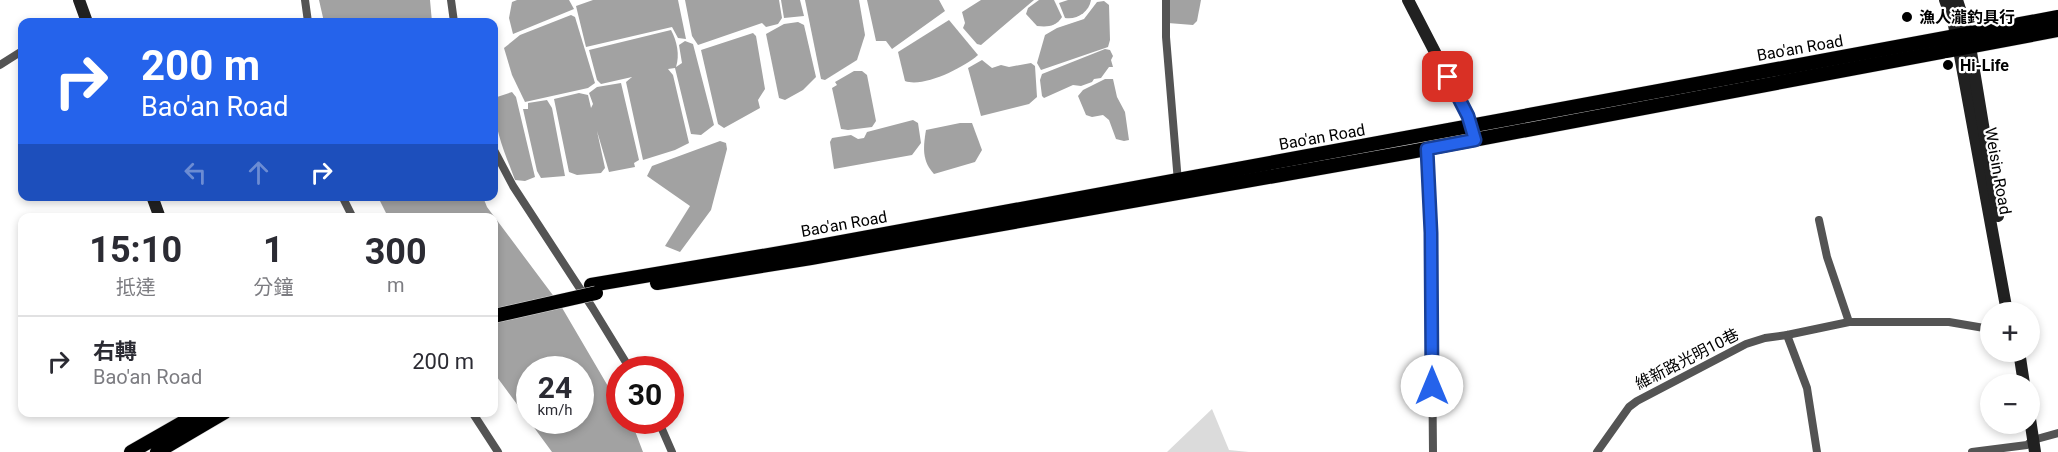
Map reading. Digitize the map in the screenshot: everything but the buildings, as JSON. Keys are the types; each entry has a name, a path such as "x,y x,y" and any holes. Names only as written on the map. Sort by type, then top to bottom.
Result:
{"main road":[{"path":"79,0 83,18"},
{"path":"1408,0 1472,125 1475,140"},
{"path":"1946,0 1963,42"},
{"path":"1956,0 1963,42"},
{"name":"Bao'an Road","path":"1179,187 1475,140 1963,42 2058,17"},
{"name":"Bao'an Road","path":"593,289 811,258 1179,187 1472,125 1963,42 2058,30"},
{"name":"Weisin Road","path":"1963,42 2005,302"},
{"name":"Weisin Road","path":"1963,42 2011,302"},
{"path":"498,305 593,289"},
{"path":"498,315 593,289"},
{"path":"131,452 192,417"},
{"path":"157,452 216,417"}],"street":[{"path":"305,0 307,18"},
{"path":"452,0 454,18"},
{"path":"1166,0 1166,37 1179,187"},
{"path":"0,65 18,54"},
{"path":"1423,135 1427,149 1431,233 1433,452"},
{"path":"498,158 513,186 622,356"},
{"path":"1819,220 1827,257 1849,322"},
{"name":"維新路光明10巷","path":"1597,452 1629,407 1637,401 1748,343 1849,322 1956,323 1980,327"},
{"path":"1788,335 1807,388 1817,452"},
{"path":"475,417 498,452"},
{"path":"1972,452 2030,447 2058,433"},
{"path":"664,434 672,452"}],"shaded area":[{"path":"319,0 430,0 432,18 323,18"},
{"path":"517,0 569,0 574,9 513,34 509,18 512,2"},
{"path":"593,0 678,0 686,39 678,38 672,27 586,47 576,6"},
{"path":"685,0 779,0 782,18 778,24 766,27 762,23 698,45 692,36"},
{"path":"781,0 800,0 804,16 784,18"},
{"path":"805,0 859,0 865,35 857,60 825,80 821,79"},
{"path":"867,0 939,0 945,11 892,49 886,41 876,41"},
{"path":"981,0 1034,0 981,45 977,44 963,28 965,23 962,12"},
{"path":"1039,0 1054,0 1062,17 1057,23 1037,26 1026,14 1028,8"},
{"path":"1068,0 1091,0 1085,11 1078,16 1065,18 1059,3"},
{"path":"1168,0 1201,0 1197,21 1193,25 1168,23"},
{"path":"1104,1 1109,5 1110,40 1108,47 1041,70 1037,63 1045,35 1057,28 1084,19 1097,2"},
{"path":"571,15 575,17 595,83 588,88 525,102 512,75 504,48 520,35"},
{"path":"949,20 978,55 943,76 922,82 905,81 898,52"},
{"path":"798,22 804,25 816,77 803,90 785,100 779,98 766,34 784,24"},
{"path":"671,30 677,48 676,67 682,63 679,45 685,41 693,44 714,125 701,135 691,134 675,68 668,69 673,75 689,143 643,160 626,82 632,77 601,84 597,80 589,50"},
{"path":"753,33 756,36 765,89 758,100 760,108 724,128 718,124 701,50"},
{"path":"1105,49 1110,50 1113,56 1111,60 1113,67 1109,67 1101,78 1081,86 1073,85 1044,98 1042,96 1040,80 1042,74"},
{"path":"982,60 992,68 1001,65 1009,67 1031,63 1035,66 1037,97 1029,104 981,116 968,68"},
{"path":"854,71 862,71 867,75 876,121 872,127 841,129 832,88 837,85 835,82"},
{"path":"1105,79 1113,79 1117,97 1125,112 1129,140 1116,139 1109,120 1103,115 1092,117 1086,115 1078,96 1083,90"},
{"path":"621,83 639,160 634,163 635,167 609,172 597,131 605,168 601,173 577,175 569,172 554,99 579,93 588,95 591,108 593,104 589,93 597,87"},
{"path":"512,92 516,97 535,177 525,181 515,180 500,140 498,97"},
{"path":"547,100 552,108 565,176 541,178 537,171 523,109 528,109 528,103"},
{"path":"913,120 918,123 921,143 912,155 834,169 830,142 832,138 851,135 858,139 864,138 867,132"},
{"path":"960,123 972,123 982,150 975,162 934,174 924,154 926,130"},
{"path":"720,141 726,143 727,149 711,210 680,252 665,246 690,206 647,176 652,166"},
{"path":"380,201 485,201 491,213 386,213"},
{"path":"498,222 561,306 590,356 516,356 516,403 498,378"},
{"path":"594,362 606,383 606,434 636,434 643,452 552,452 539,434 594,434"},
{"path":"1212,409 1229,450 1249,452 1167,452"}],"place":[{"name":"漁人瀧釣具行","path":"1907,17"},
{"name":"Hi-Life","path":"1948,65"}],"route":[{"path":"1432,386 1431,233 1427,149 1475,140 1472,125 1448,77"}]}
